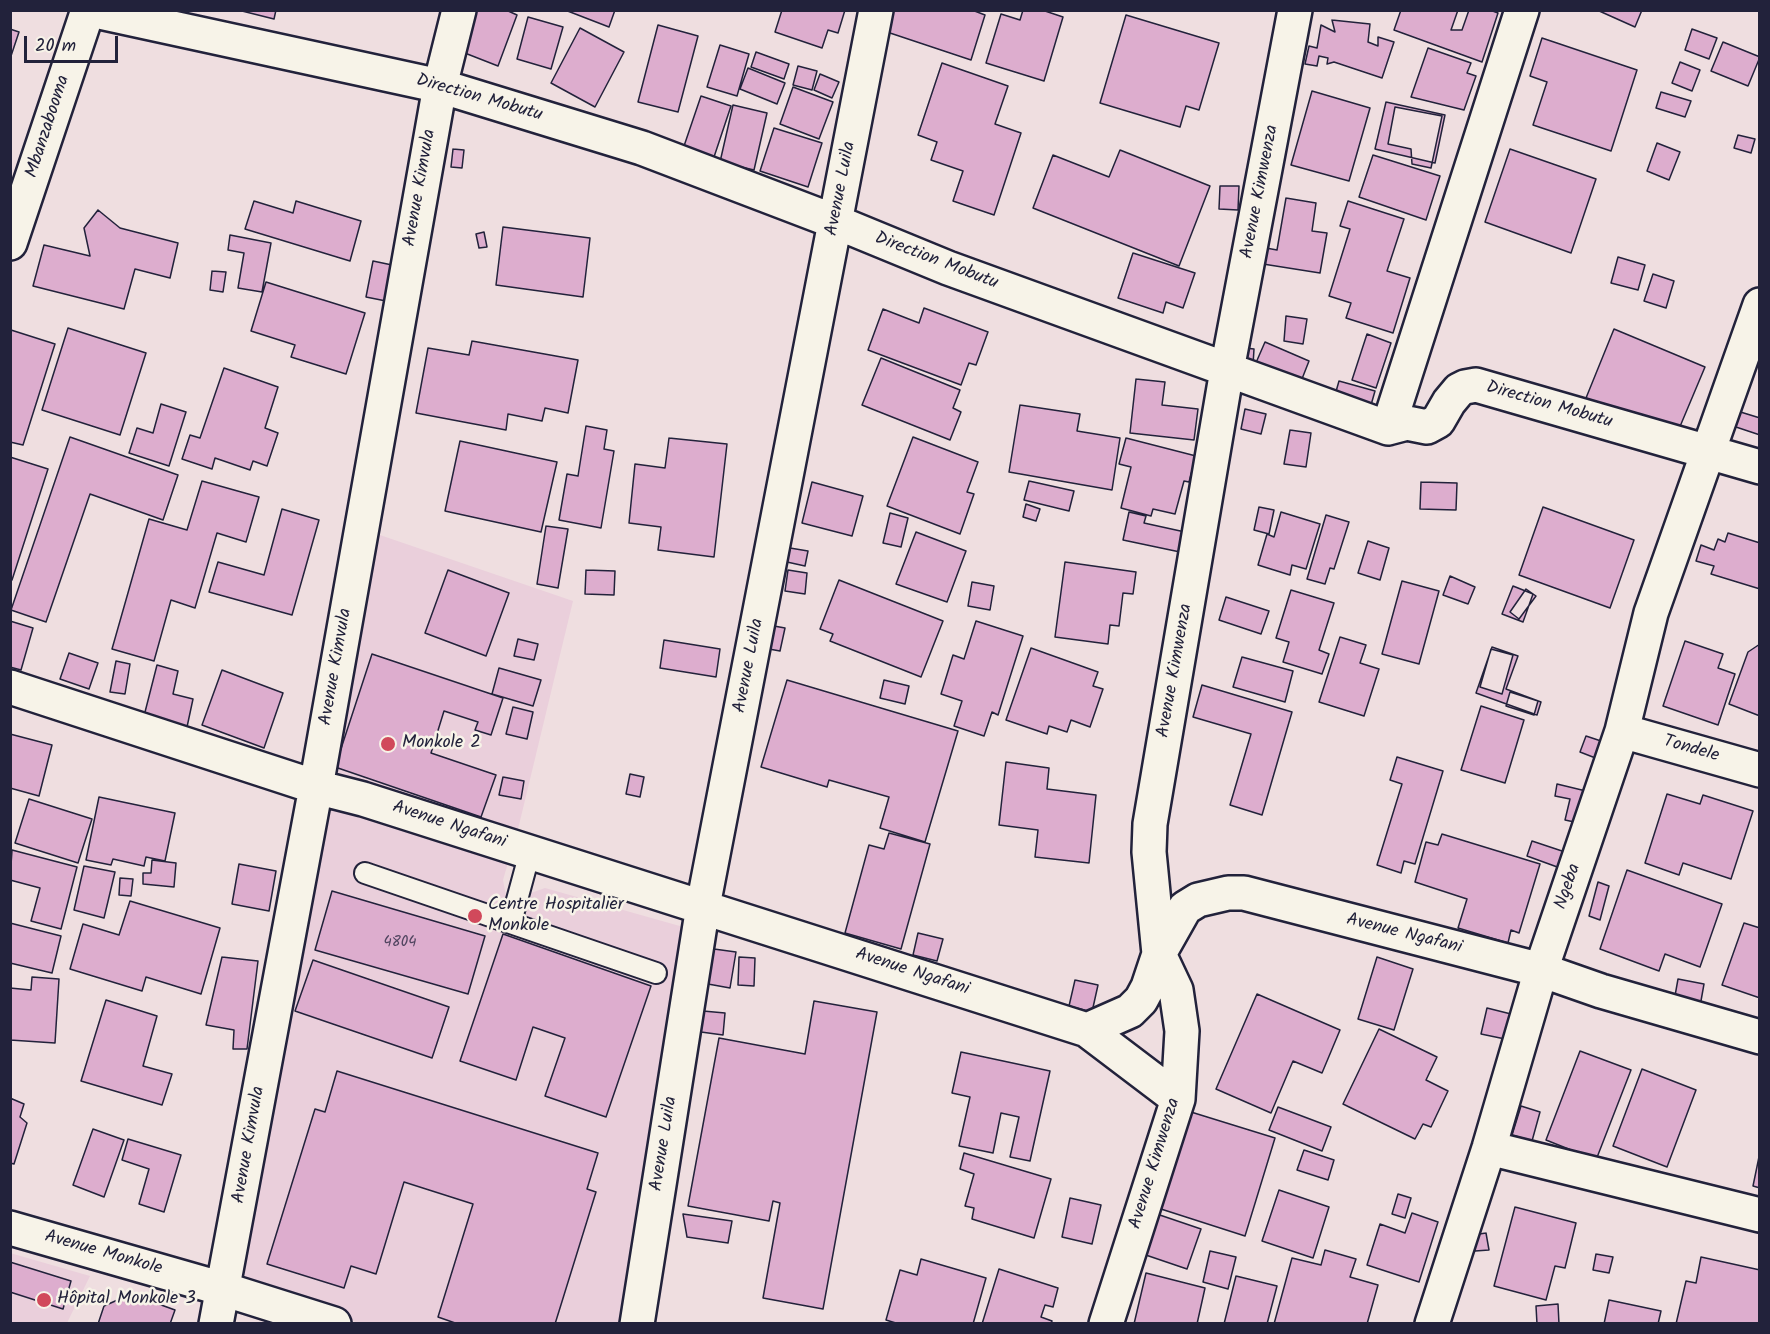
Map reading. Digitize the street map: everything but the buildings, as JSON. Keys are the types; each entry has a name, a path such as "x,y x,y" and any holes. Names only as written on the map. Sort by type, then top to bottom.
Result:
{"street":[{"name":"Direction Mobutu","path":"89,10 440,86 642,148 836,222 948,268 1388,428 1407,423 1427,427 1438,421 1459,390 1476,385 1760,467"},
{"name":"Mbanzabooma","path":"10,243 89,10"},
{"name":"Avenue Kimvula","path":"216,1323 315,787 440,86 459,10"},
{"name":"Avenue Luila","path":"637,1323 703,906 876,10"},
{"name":"Avenue Kimwenza","path":"1106,1323 1178,1099 1182,1031 1176,990 1159,954 1149,852 1150,824 1227,370 1295,10"},
{"path":"1388,428 1522,10"},
{"name":"Ngeba","path":"1432,1323 1489,1148 1541,970 1622,731 1651,613 1760,305"},
{"name":"Avenue Ngafani","path":"10,687 315,787 363,799 703,906 1087,1030 1130,1011 1136,1005 1148,987 1159,954 1185,909 1197,900 1244,893 1541,970 1601,992 1760,1036"},
{"name":"Tondele","path":"1622,731 1760,770"},
{"path":"1087,1030 1178,1099"},
{"path":"1489,1148 1760,1215"},
{"name":"Avenue Monkole","path":"10,1227 334,1323"}],"lane":[{"path":"511,922 530,852"},
{"path":"365,873 656,974"}],"shaded area":[{"name":"Centre Hospitalier Monkole","path":"374,533 573,601 519,825 503,880 506,896 526,902 531,893 545,888 694,930 624,1323 359,1323 241,1286 321,819"},
{"name":"Hôpital Monkole 3","path":"10,1253 90,1276 67,1323 11,1323"}],"place":[{"name":"Monkole 2","path":"388,744"},
{"name":"Centre Hospitalier Monkole","path":"475,916"},
{"name":"Hôpital Monkole 3","path":"44,1300"}]}
